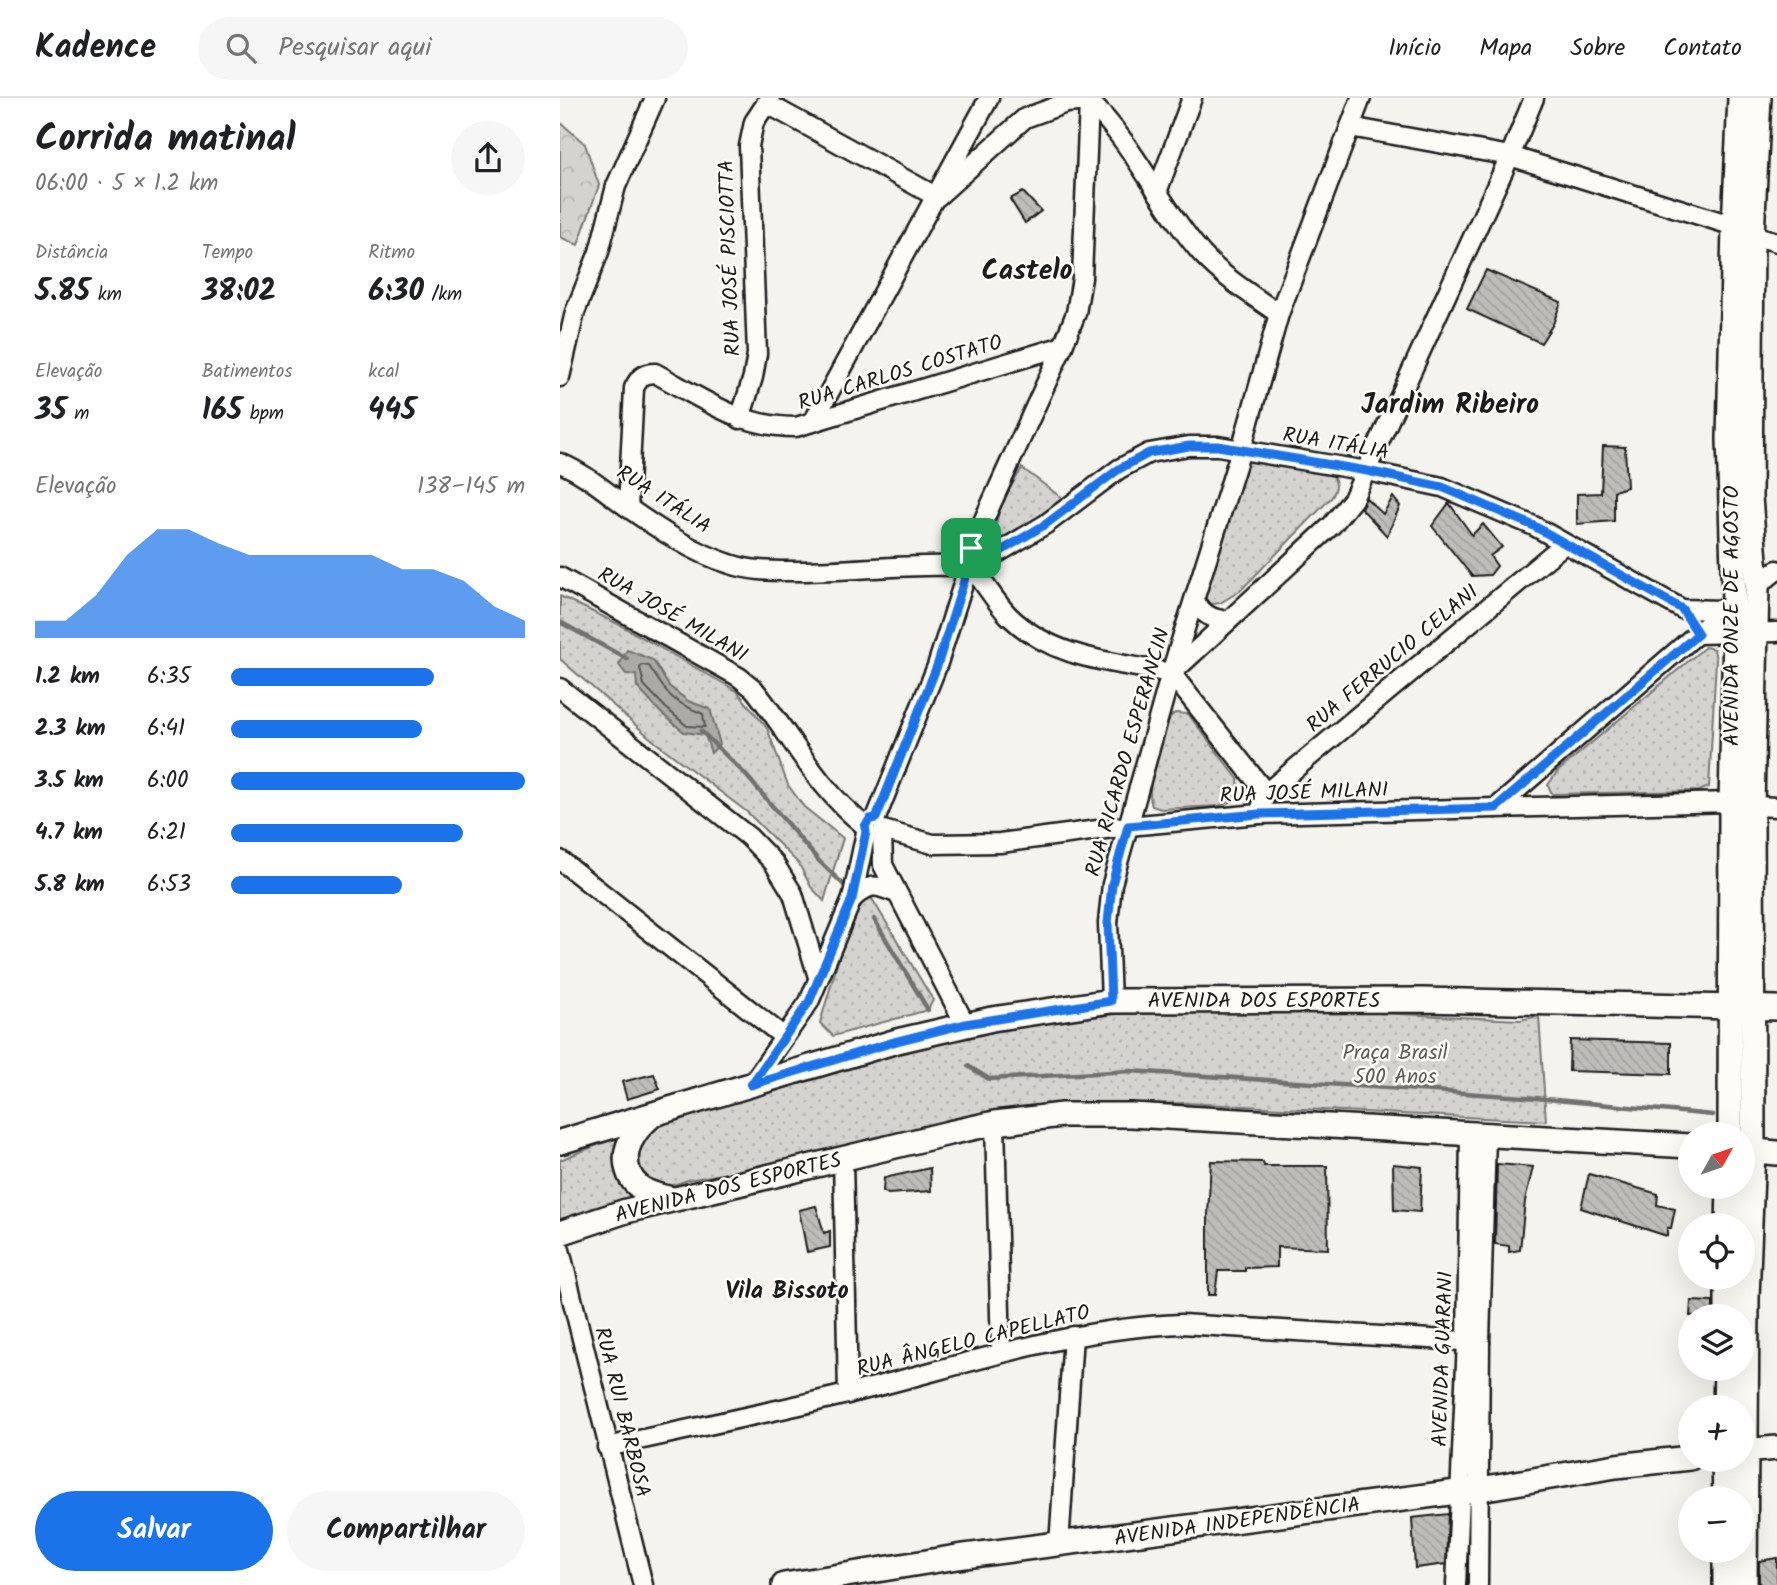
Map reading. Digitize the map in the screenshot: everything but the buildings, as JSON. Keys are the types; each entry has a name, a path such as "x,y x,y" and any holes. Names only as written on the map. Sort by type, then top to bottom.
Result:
{"main road":[{"name":"AVENIDA ONZE DE AGOSTO","path":"1740,98 1750,497 1757,586 1756,633 1741,804 1741,1007 1747,1122"},
{"name":"AVENIDA ONZE DE AGOSTO","path":"1756,633 1729,606 1729,439 1743,231 1759,98"},
{"name":"AVENIDA DOS ESPORTES","path":"560,1142 897,1041 965,1024 1111,1001 1422,1000 1777,1008"},
{"name":"AVENIDA ONZE DE AGOSTO","path":"1731,1122 1741,1007"},
{"path":"654,1112 634,1134 626,1150 626,1167 632,1181 645,1190 672,1199"},
{"name":"AVENIDA DOS ESPORTES","path":"560,1233 672,1199 995,1123 1062,1115 1131,1115 1678,1145"},
{"path":"1755,1151 1777,1153"},
{"name":"AVENIDA ONZE DE AGOSTO","path":"1741,1395 1747,1297 1748,1199"},
{"path":"1755,1451 1777,1448"},
{"name":"AVENIDA INDEPENDÊNCIA","path":"784,1585 957,1557 1470,1490 1616,1466 1678,1459"},
{"name":"AVENIDA ONZE DE AGOSTO","path":"1739,1472 1745,1585"},
{"path":"1726,1563 1726,1585"}],"street":[{"path":"560,377 575,312 598,252 616,186 655,98"},
{"path":"813,422 989,98"},
{"path":"1157,192 1192,98"},
{"name":"RUA RICARDO ESPERANCIN","path":"1111,1001 1109,910 1112,884 1128,826 1279,314 1361,98"},
{"path":"1171,673 1332,524 1353,499 1534,98"},
{"path":"768,100 937,197"},
{"name":"RUA JOSÉ PISCIOTTA","path":"740,419 754,377 757,354 748,146 754,122 768,100"},
{"path":"937,197 1026,118 1066,103 1089,101"},
{"path":"1089,101 1113,126 1200,252 1220,272 1279,314"},
{"path":"751,1085 809,1002 852,899 874,828 980,552 971,548 1076,313 1082,278 1089,101"},
{"path":"1350,127 1510,156 1777,242"},
{"name":"RUA CARLOS COSTATO","path":"628,507 634,388 646,373 655,373 740,419 796,428 1063,346"},
{"name":"RUA ITÁLIA","path":"560,463 603,487 628,507 688,545 731,565 766,571 841,571 925,565 971,570 1046,524 1119,469 1149,453 1189,446 1218,446 1367,471 1442,487 1534,526 1563,545 1682,609"},
{"name":"RUA FERRUCIO CELANI","path":"1266,793 1563,545"},
{"path":"971,570 1007,615 1032,636 1066,653 1171,673 1266,793 1259,814"},
{"path":"1757,586 1777,570"},
{"name":"RUA JOSÉ MILANI","path":"560,577 720,666 754,689 838,804 874,828 933,844 1000,843 1128,826 1259,814 1741,804 1777,807"},
{"path":"1194,601 1212,620 1228,621"},
{"path":"1698,634 1682,609 1729,606"},
{"path":"1496,808 1729,606"},
{"path":"1698,634 1756,633"},
{"path":"560,688 749,837 774,863 793,894 818,977"},
{"path":"874,828 883,864 896,893 965,1024"},
{"path":"560,860 784,1037"},
{"path":"852,899 869,886 878,886 896,893"},
{"path":"995,1123 1001,1352"},
{"name":"AVENIDA GUARANI","path":"1478,1135 1470,1490 1478,1585"},
{"path":"843,1159 848,1394"},
{"name":"RUA RUI BARBOSA","path":"560,1250 643,1585"},
{"name":"RUA ÂNGELO CAPELLATO","path":"607,1447 848,1394 1001,1352 1137,1325 1181,1324 1473,1342"},
{"path":"1059,1545 1073,1336"},
{"name":"AVENIDA GUARANI","path":"1456,1585 1470,1490"}],"green space":[{"path":"560,122 585,144 599,185 578,245 560,237"},
{"path":"1249,461 1333,475 1336,488 1332,497 1240,591 1220,603 1212,604 1205,601 1205,587 1241,463"},
{"path":"1022,468 1062,498 1023,529 996,541 999,512"},
{"path":"560,596 618,624 737,691 767,728 788,785 804,807 843,838 824,901 811,887 799,864 747,812 655,742 560,659"},
{"path":"1705,647 1714,649 1716,660 1709,787 1699,791 1552,794 1548,785 1557,772"},
{"path":"1175,713 1188,714 1238,779 1239,791 1231,802 1218,806 1161,809 1152,806 1150,786 1155,762 1169,718"},
{"path":"864,897 871,897 933,1000 928,1010 833,1036 820,1023 846,934"},
{"name":"Praça Brasil 500 Anos","path":"1197,1004 1520,1020 1539,1016 1546,1121 1184,1103 1013,1108 795,1161 688,1180 560,1223 560,1160 673,1115 967,1033"}],"water":[{"path":"627,650 653,660 669,686 688,701 710,709 720,744 711,753 705,735 684,732 661,713 637,687 636,675 626,674 619,665"}],"waterway":[{"path":"560,622 627,659"},
{"path":"701,731 745,774 819,861 846,887"},
{"path":"874,919 928,1010"},
{"path":"968,1066 989,1079 1130,1071 1525,1097 1713,1115"}],"district":[{"name":"Castelo","path":"1027,269"},
{"name":"Jardim Ribeiro","path":"1450,403"},
{"name":"Vila Bissoto","path":"787,1290"}],"route":[{"path":"1189,446 1218,446 1367,471 1442,487 1534,526 1563,545 1682,609 1698,634 1496,808 1259,814 1128,826 1112,884 1108,923 1111,1001 965,1024 897,1041 751,1085 809,1002 852,899 866,832 864,828 870,819 876,818 937,666 965,578 955,566 957,555 971,548 980,552 986,560 1046,524 1119,469 1149,453 1189,446"}]}
